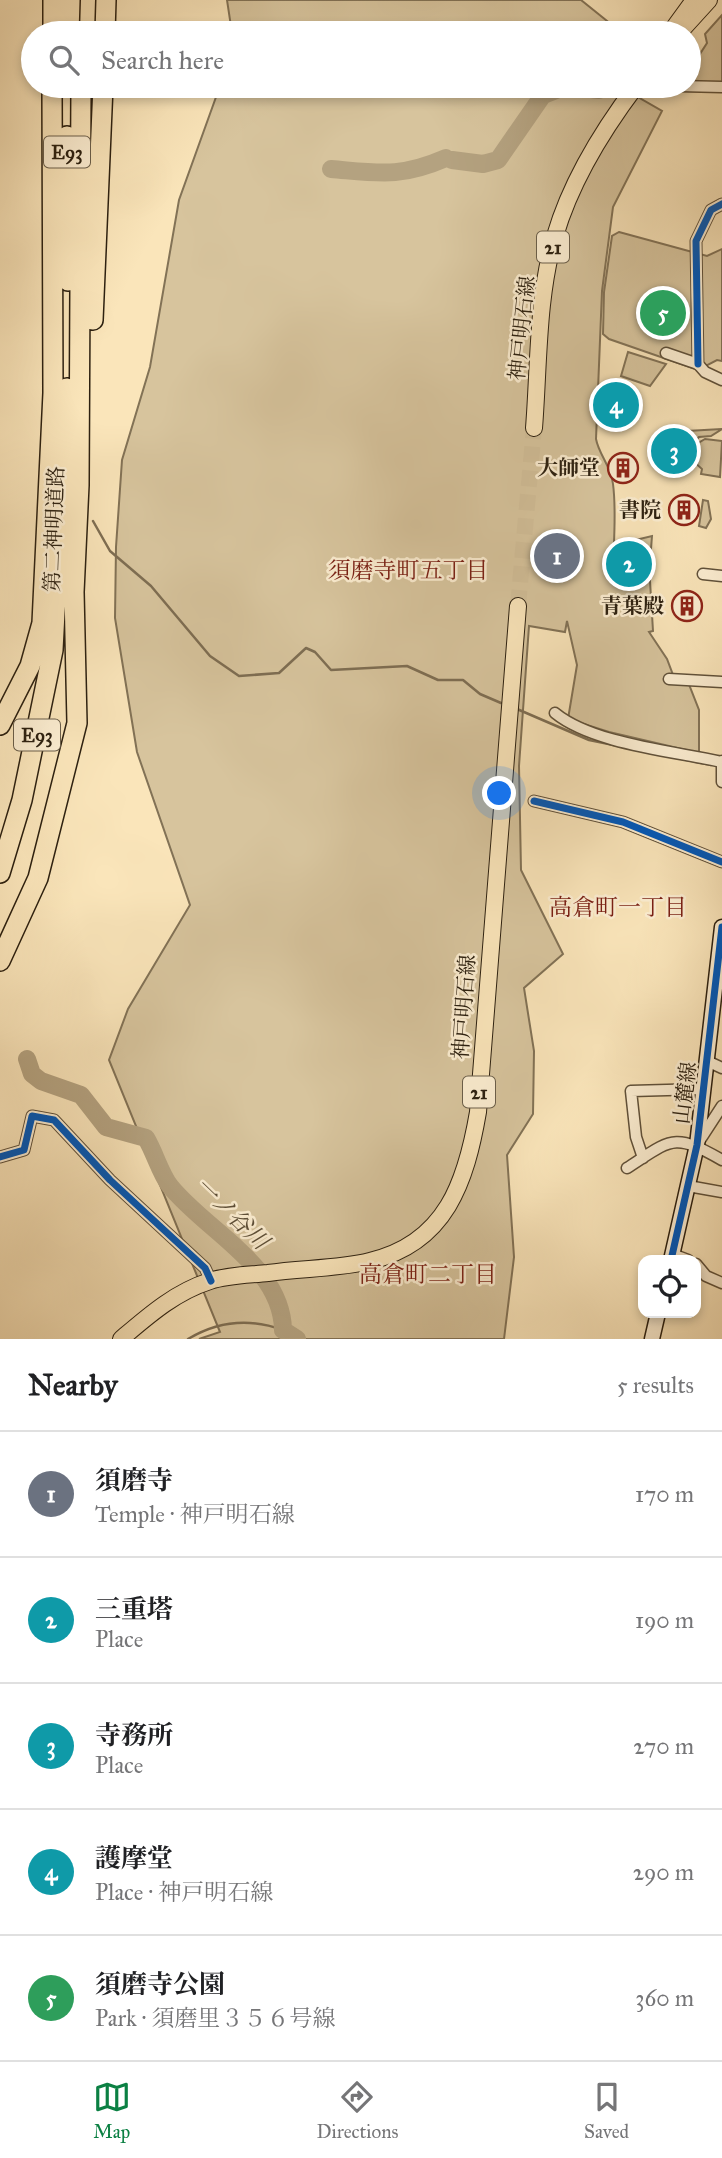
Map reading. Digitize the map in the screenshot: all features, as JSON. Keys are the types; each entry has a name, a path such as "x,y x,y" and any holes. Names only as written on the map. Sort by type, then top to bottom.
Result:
{"highway":[{"path":"53,0 53,21"},
{"path":"70,21 71,0"},
{"path":"83,21 84,0"},
{"path":"105,21 106,0"},
{"path":"52,98 53,393 64,485"},
{"name":"第二神明道路","path":"69,98 74,218"},
{"name":"第二神明道路","path":"0,873 23,800 46,693 59,592 80,98"},
{"path":"64,485 90,406 103,98"},
{"path":"0,725 34,656 42,623 59,592"},
{"name":"第二神明道路","path":"0,961 38,877 74,739 78,691 59,592"}],"main road":[{"path":"683,21 705,1"},
{"path":"689,21 705,1"},
{"name":"神戸明石線","path":"534,428 544,293 555,236 585,163 628,98"},
{"name":"神戸明石線","path":"121,1339 154,1311 211,1281 369,1262 407,1248 435,1225 459,1190 471,1156 478,1112 518,606"}],"street":[{"path":"701,87 722,88"},
{"path":"698,364 696,240 711,210 722,204"},
{"path":"666,353 698,364 705,372 722,380"},
{"path":"704,574 722,576"},
{"path":"669,679 722,682"},
{"path":"555,713 567,723 619,740 722,762 722,782"},
{"path":"534,801 623,822 722,862"},
{"name":"山麓線","path":"672,1255 696,1145 718,983 722,931"},
{"path":"707,1061 722,1068"},
{"path":"643,1158 636,1137 631,1091 704,1089"},
{"path":"696,1145 722,1106"},
{"path":"0,1157 24,1150 32,1116 54,1120 110,1180 205,1268 211,1281"},
{"path":"627,1168 668,1142 676,1140 696,1145 722,1160"},
{"path":"688,1186 722,1192"},
{"path":"701,1270 706,1276 722,1283"},
{"path":"652,1339 657,1318"}],"shaded area":[{"path":"227,0 581,0 607,21 230,21"},
{"path":"722,15 722,83 701,82 701,52 707,43 705,34"},
{"path":"216,98 640,98 662,111 613,207 602,291 596,439 613,484 613,577 650,581 653,631 649,632 667,659 675,680 688,682 699,710 699,753 609,732 568,719 577,665 567,621 565,632 529,626 519,766 521,870 563,954 524,988 534,1051 533,1114 507,1155 514,1257 504,1339 199,1339 220,1332 109,1060 128,1009 190,905 137,752 115,618 116,547 122,460 150,367 179,200"},
{"path":"619,232 707,256 722,249 722,361 717,360 698,370 609,339 603,334 604,292 612,236"},
{"path":"628,352 666,364 650,386 621,376"},
{"path":"722,429 711,436 699,437 691,445 686,440 687,431"},
{"path":"705,439 722,441 720,477 701,474 702,469 692,460 695,445"},
{"path":"703,500 708,501 711,519 706,528 699,526"},
{"path":"652,536 651,549 630,547 631,541"}],"waterway":[{"path":"452,160 483,164 498,160 541,98"},
{"path":"331,169 376,173 402,171 446,158"},
{"path":"93,521 110,551 151,586 210,656 239,676 279,673 306,648 315,652 331,670 407,666 438,680 463,680 480,694 501,703"},
{"path":"517,709 589,740 711,765"},
{"name":"一ノ谷川","path":"27,1059 32,1074 41,1081 81,1095 106,1127 146,1138 170,1186 256,1268 270,1287 279,1307 283,1330 297,1339"},
{"path":"188,1339 211,1328 234,1323 258,1324 283,1330"}],"tunnel":[{"path":"518,606 534,428"}],"cycle path":[{"path":"698,364 696,241 711,210 722,204"},
{"path":"534,801 623,822 722,862"},
{"path":"672,1255 697,1145 722,927"},
{"path":"0,1157 24,1150 32,1116 54,1120 110,1180 205,1268 211,1281"}],"place":[{"name":"須磨寺公園","path":"663,313"},
{"name":"護摩堂","path":"616,405"},
{"name":"寺務所","path":"674,451"},
{"name":"大師堂","path":"623,468"},
{"name":"書院","path":"684,510"},
{"name":"須磨寺","path":"557,556"},
{"name":"三重塔","path":"629,564"},
{"name":"青葉殿","path":"687,606"}],"district":[{"name":"須磨寺町五丁目","path":"408,570"},
{"name":"高倉町一丁目","path":"618,907"},
{"name":"高倉町二丁目","path":"428,1274"}]}
